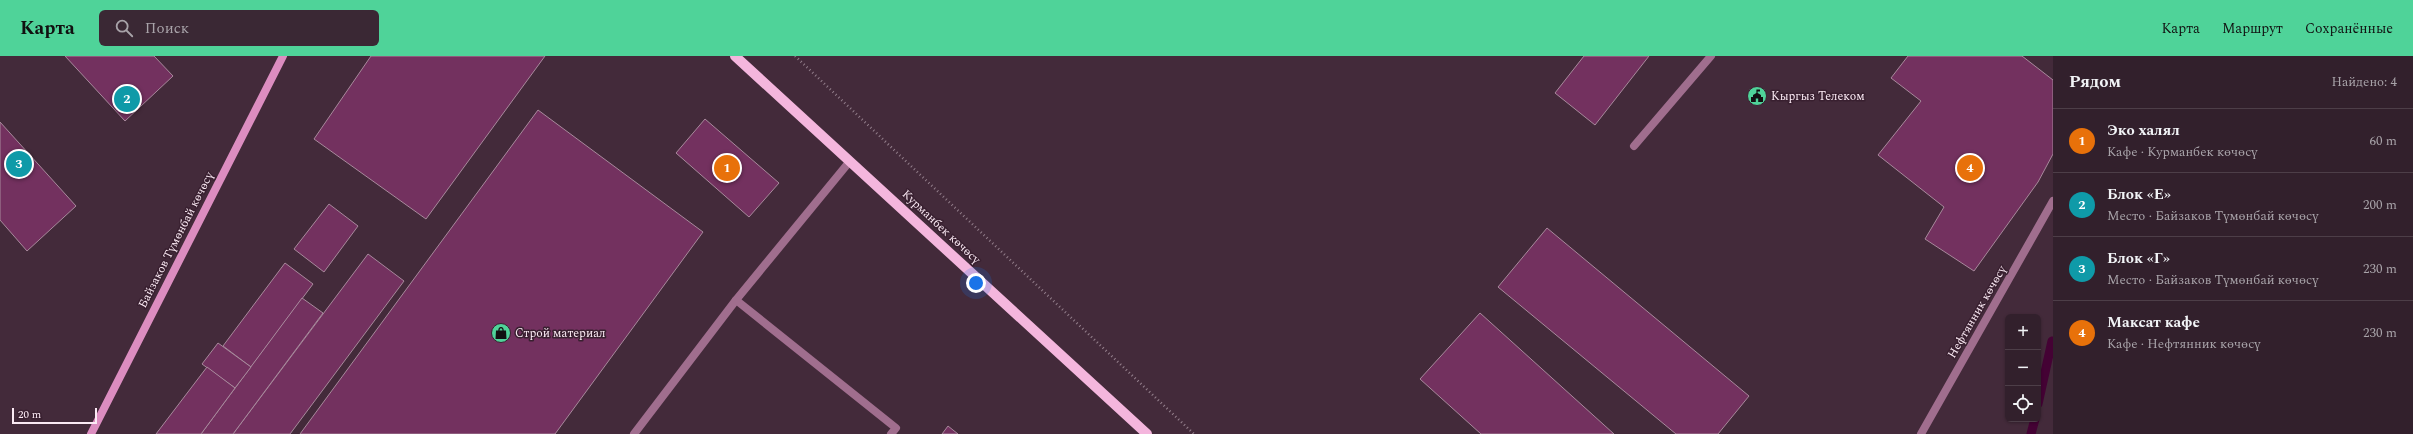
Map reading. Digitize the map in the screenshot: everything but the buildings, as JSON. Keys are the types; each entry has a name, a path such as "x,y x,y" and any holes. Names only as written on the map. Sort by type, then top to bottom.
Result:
{"main road":[{"name":"Байзаков Түмөнбай көчөсү","path":"90,434 283,56"},
{"name":"Курманбек көчөсү","path":"735,56 1147,434"}],"street":[{"path":"1634,146 1711,56"},
{"path":"634,434 736,300 850,161"},
{"name":"Нефтянник көчөсү","path":"1921,434 2053,201"},
{"path":"736,300 896,428 891,434"}],"path":[{"path":"795,56 1194,434"}],"waterway":[{"path":"2041,390 2052,341"},
{"path":"2031,434 2034,422"}],"place":[{"name":"Кыргыз Телеком","path":"1757,96"},
{"name":"Блок «Е»","path":"127,99"},
{"name":"Блок «Г»","path":"19,164"},
{"name":"Эко халял","path":"727,168"},
{"name":"Максат кафе","path":"1970,168"},
{"name":"Строй материал","path":"501,333"}]}
